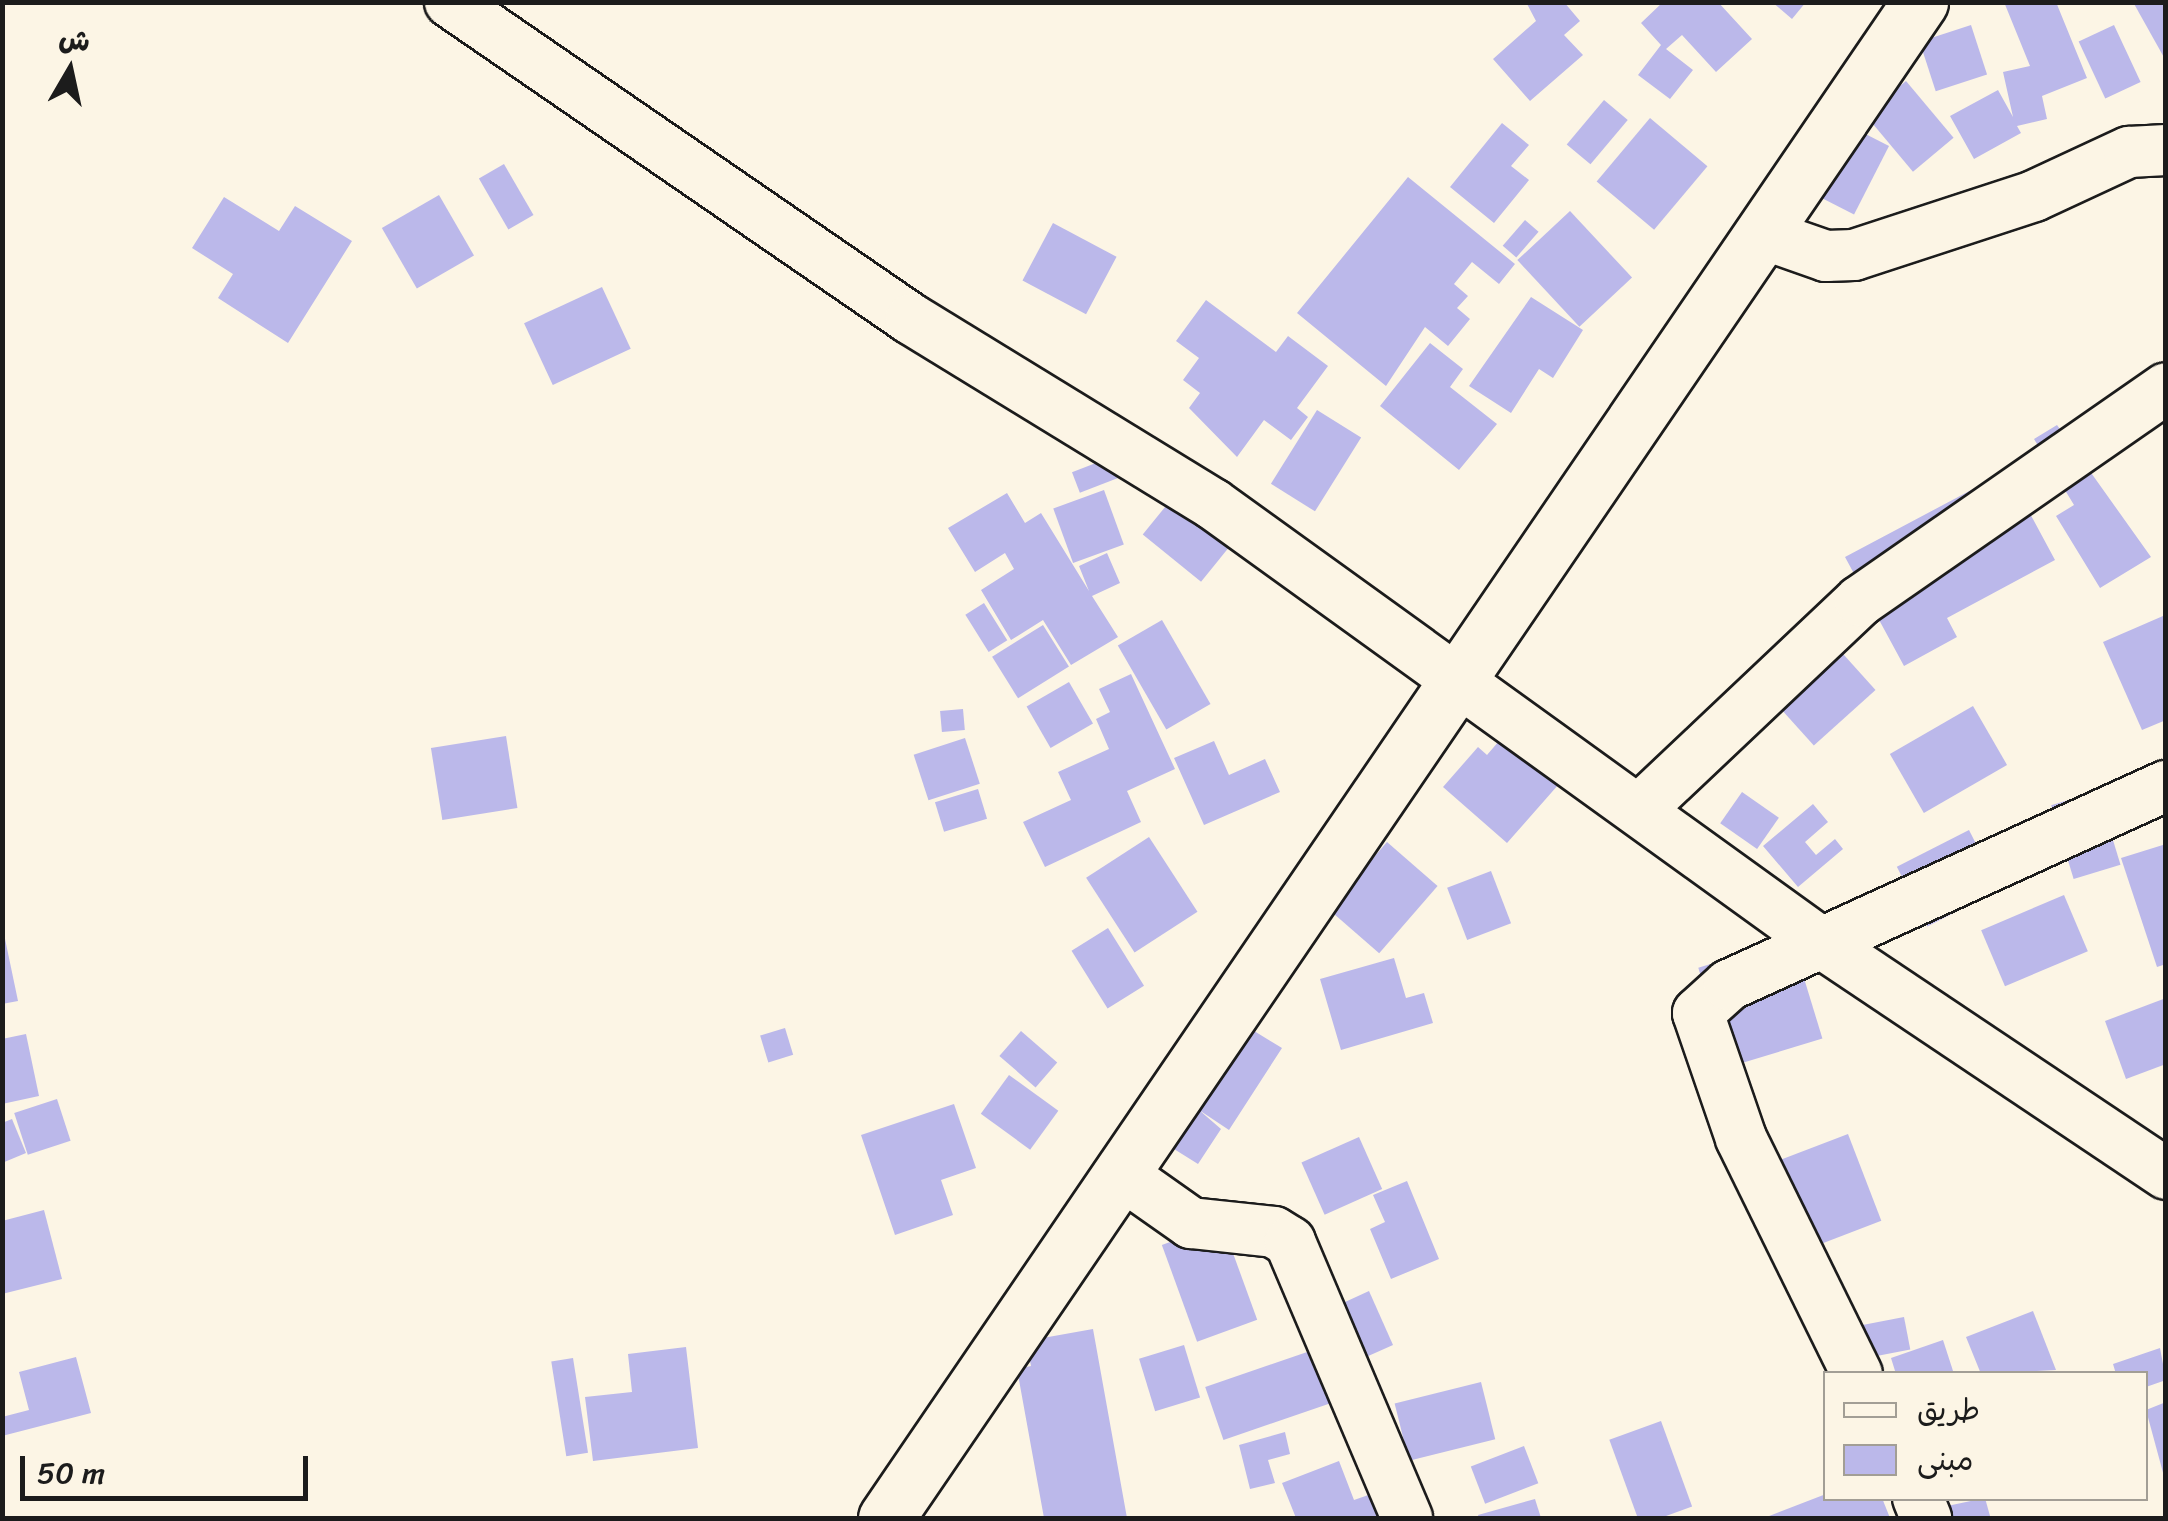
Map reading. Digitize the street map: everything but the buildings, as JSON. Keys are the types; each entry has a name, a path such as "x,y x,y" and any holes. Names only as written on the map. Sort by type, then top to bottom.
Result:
{"main road":[{"path":"886,1518 1920,2"}],"street":[{"path":"450,2 911,320 1213,504 1820,942 2154,1152"},
{"path":"1762,234 1854,255 2034,196 2129,152 2166,150"},
{"path":"1639,810 1860,601 2166,388"},
{"path":"1856,1371 1698,1032 1708,998 1820,942 2166,786"},
{"path":"1120,1173 1191,1223 1290,1242 1407,1518"}]}
